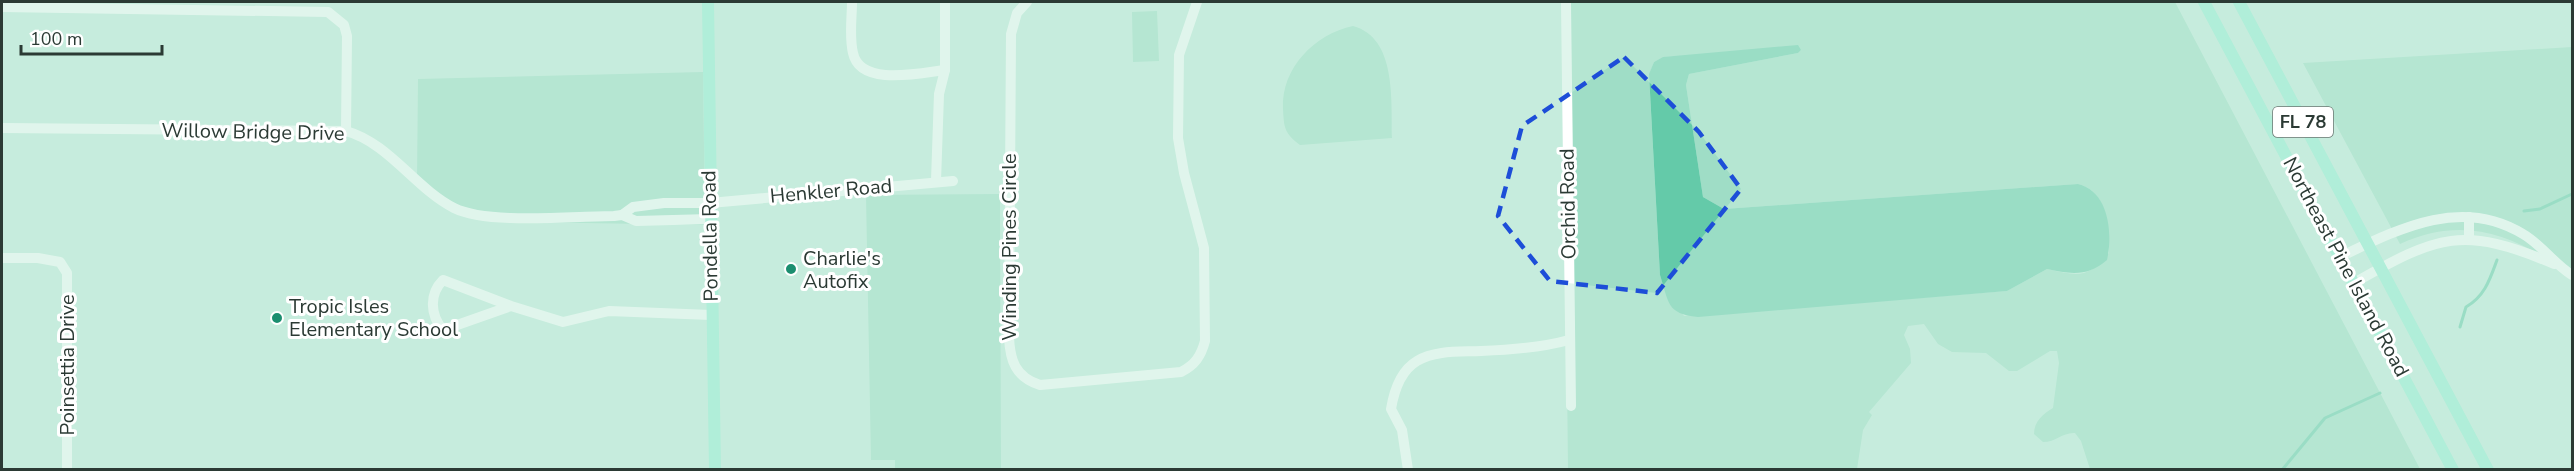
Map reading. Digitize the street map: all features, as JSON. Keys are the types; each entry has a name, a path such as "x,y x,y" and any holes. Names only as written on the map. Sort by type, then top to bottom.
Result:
{"main road":[{"name":"Pondella Road","path":"708,2 711,315 716,470"},
{"name":"Northeast Pine Island Road","path":"2204,2 2453,470"},
{"name":"Northeast Pine Island Road","path":"2239,2 2488,470"}],"street":[{"path":"852,2 853,53 857,63 865,70 886,75 945,70"},
{"path":"936,181 939,94 945,70 945,2"},
{"name":"Winding Pines Circle","path":"1027,2 1017,13 1011,34 1009,337 1013,364 1024,378 1040,385 1181,372 1189,368 1202,353 1206,341 1206,260 1184,173 1178,138 1179,55 1197,2"},
{"name":"Orchid Road","path":"1566,2 1571,406"},
{"path":"2,7 74,5 328,12 344,25 347,36 346,131"},
{"name":"Willow Bridge Drive","path":"2,128 346,131 368,140 444,202 465,213 488,217 622,215 636,221 710,219"},
{"name":"Henkler Road","path":"710,203 953,181"},
{"name":"Willow Bridge Drive","path":"622,215 633,207 710,203"},
{"path":"2340,257 2425,220 2469,217 2491,220 2524,234 2572,275"},
{"path":"2469,217 2469,239"},
{"path":"2354,283 2381,267 2426,246 2469,239 2505,245 2560,267"},
{"name":"Poinsettia Drive","path":"2,258 38,258 60,262 67,273 67,470"},
{"path":"512,306 443,330 435,320 432,299 435,287 443,280 563,322 609,311 711,315"},
{"path":"1408,470 1402,430 1391,409 1398,384 1405,371 1415,362 1430,356 1459,351 1528,348 1569,340"}],"highlighted area":[{"path":"1624,57 1699,132 1741,189 1657,293 1550,281 1498,216 1522,126"}],"shaded area":[{"path":"1563,2 2175,2 2420,469 2090,469 2081,441 2075,433 2043,442 2034,434 2040,418 2053,408 2059,363 2057,351 2050,351 2017,371 2009,371 1986,353 1952,352 1938,344 1924,324 1908,326 1904,335 1910,349 1911,363 1869,412 1872,415 1863,430 1857,469 1568,469","holes":["1801,50 1798,53 1689,74 1686,85 1703,197 1724,209 2078,184 2096,194 2101,202 2107,222 2109,253 2088,271 2075,274 2047,269 2007,291 1684,316 1664,287 1660,275 1649,75 1654,62 1664,57"]},
{"path":"1157,11 1159,61 1133,62 1132,12"},
{"path":"1353,26 1367,33 1378,43 1384,57 1391,89 1392,138 1300,145 1288,133 1285,125 1284,94 1288,80 1294,67 1314,45 1339,30"},
{"path":"1798,45 1801,50 1798,53 1689,74 1686,85 1703,197 1724,209 2078,184 2088,188 2102,204 2109,226 2107,260 2086,272 2047,269 2007,291 1698,317 1674,310 1670,305 1660,275 1649,74 1654,62 1663,57"},
{"path":"2572,47 2572,276 2552,262 2511,240 2469,230 2424,235 2400,244 2303,63"},
{"path":"703,72 705,225 522,222 473,218 417,181 418,79"},
{"path":"1000,194 1001,469 895,469 895,460 871,460 866,195"}],"waterway":[{"path":"2524,211 2540,209 2572,194"},
{"path":"2460,327 2466,307 2482,292 2497,260"},
{"path":"2282,470 2325,418 2380,393"}],"place":[{"name":"Charlie's Autofix","path":"791,269"},
{"name":"Tropic Isles Elementary School","path":"277,318"}]}
